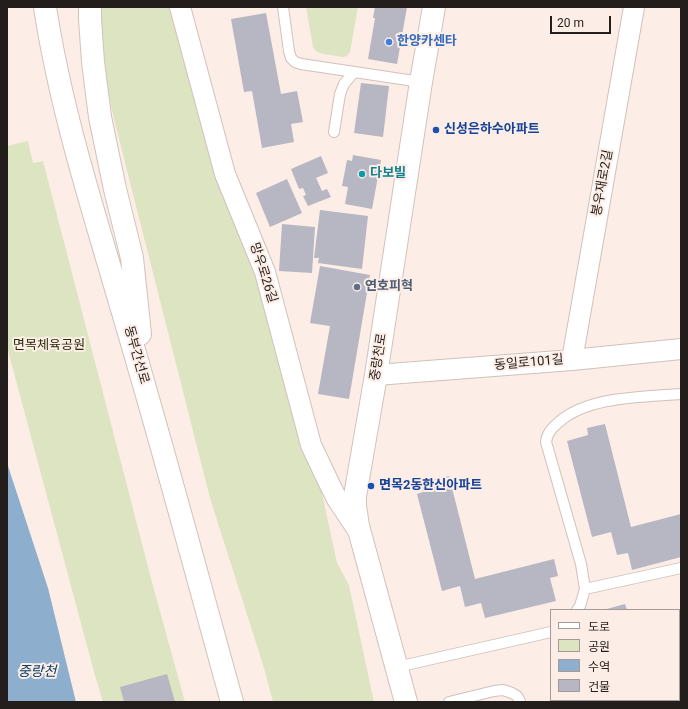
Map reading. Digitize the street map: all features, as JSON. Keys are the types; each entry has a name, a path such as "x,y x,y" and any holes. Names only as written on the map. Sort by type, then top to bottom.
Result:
{"main road":[{"name":"동부간선로","path":"45,7 66,114 146,392 232,702"},
{"path":"90,7 93,62 100,117 115,189 132,258 146,392"},
{"name":"중랑천로","path":"406,702 360,533 355,506 355,496 376,375 434,7"}],"street":[{"name":"망우로26길","path":"180,7 225,174 265,272 311,445 332,488 360,533"},
{"name":"봉우재로2길","path":"572,360 634,7"},
{"name":"동일로101길","path":"376,375 572,360 681,349"}],"lane":[{"path":"283,7 289,51 291,58 295,62 421,82"},
{"path":"334,132 340,94 344,84 354,72"},
{"path":"578,609 585,588 582,564 546,442 546,437 551,428 565,416 600,402 681,394"},
{"path":"585,588 681,568"},
{"path":"397,667 550,632"},
{"path":"449,702 503,690 517,696 520,701"}],"green space":[{"path":"100,7 173,7 260,279 293,417 320,484 337,563 349,585 374,702 273,702 264,668 210,498 116,127 108,92"},
{"path":"306,7 358,7 350,52 347,56 343,57 317,52 313,47"},
{"name":"면목체육공원","path":"28,141 33,163 43,161 153,586 185,702 103,702 94,672 7,347 7,146"}],"water":[{"name":"중랑천","path":"7,463 48,588 76,702 7,702"}],"building":[{"path":"375,7 407,7 397,64 368,59 375,18 373,18"},
{"path":"266,13 281,94 297,91 303,122 291,124 294,142 262,148 252,91 244,92 231,19"},
{"path":"361,83 389,86 383,137 354,133"},
{"name":"다보빌","path":"353,155 381,160 372,209 345,204 348,187 342,186 347,160 352,161"},
{"path":"321,156 328,173 316,178 322,191 327,189 331,197 308,206 303,196 306,195 303,188 299,189 291,169"},
{"path":"287,179 302,213 270,227 256,193"},
{"path":"320,210 368,216 362,269 318,263 319,258 314,258"},
{"path":"282,224 315,227 312,273 279,271"},
{"path":"320,266 370,275 349,399 318,394 330,326 310,323"},
{"path":"605,424 631,527 681,514 681,557 632,570 628,553 617,555 611,532 592,537 567,441 588,435 587,428"},
{"path":"449,476 475,579 554,559 558,576 550,578 556,601 485,618 481,603 465,607 460,586 442,591 417,494 423,492 421,483"},
{"path":"625,604 627,609 607,609"},
{"path":"167,674 175,702 124,702 120,687"},
{"path":"681,693 681,702 615,702 680,701"}],"place":[{"name":"한양카센타","path":"389,42"},
{"name":"신성은하수아파트","path":"436,130"},
{"name":"다보빌","path":"362,174"},
{"name":"연호피혁","path":"357,287"},
{"name":"면목2동한신아파트","path":"371,486"}]}
